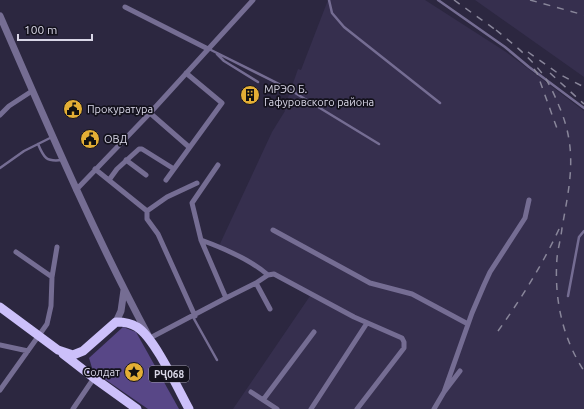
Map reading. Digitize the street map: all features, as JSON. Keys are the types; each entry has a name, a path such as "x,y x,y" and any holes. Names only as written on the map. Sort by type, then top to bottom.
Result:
{"highway":[{"path":"0,307 137,409"},
{"path":"58,350 73,355 83,351 116,322"},
{"name":"РҶ068","path":"116,322 127,323 137,327 150,338 189,409"},
{"path":"83,351 84,360 90,375"}],"street":[{"path":"76,190 150,113 253,0"},
{"path":"125,7 208,49"},
{"path":"0,16 76,190 124,290 150,338 256,283 268,275 274,274 354,317 402,338 404,348 356,409"},
{"path":"166,180 222,103 186,74"},
{"path":"0,115 9,106 32,91"},
{"path":"150,113 189,147"},
{"path":"109,180 126,160 137,150 142,149 174,169"},
{"path":"126,160 146,175"},
{"path":"218,165 192,203 201,240 226,298"},
{"path":"95,169 147,211"},
{"path":"147,211 167,197 197,183"},
{"path":"444,392 468,324 490,272 525,218 529,200"},
{"path":"147,211 147,219 158,234 194,316"},
{"path":"273,230 370,282 412,294 468,324"},
{"path":"201,240 221,247 261,269 268,275"},
{"path":"1,388 48,324 51,306 52,277 57,247"},
{"path":"16,252 52,277"},
{"path":"256,283 270,309"},
{"path":"116,322 121,311 124,290"},
{"path":"311,409 367,323"},
{"path":"263,400 314,332"},
{"path":"0,345 28,350"},
{"path":"434,409 444,392 460,371"},
{"path":"73,409 90,375"},
{"path":"251,392 276,409"}],"lane":[{"path":"329,0 332,13 344,27 440,103"},
{"path":"438,0 505,47 528,67 584,108"},
{"path":"208,49 287,88 379,144"},
{"path":"215,52 224,61 258,82"},
{"path":"0,168 24,151 53,137"},
{"path":"38,144 43,156 48,160 63,160"},
{"path":"568,296 579,237 584,231"},
{"path":"194,316 217,360"}],"shaded area":[{"path":"328,0 425,0 506,52 584,111 584,409 233,409 310,296 219,246 272,132 285,111 284,109 298,69 301,70"},
{"path":"475,0 584,0 584,77"},
{"path":"123,327 136,332 179,409 148,409 93,371 89,358"}],"railway":[{"path":"454,0 500,33"},
{"path":"530,0 584,15"},
{"path":"496,30 528,57 544,76 559,106 569,137 571,167 570,181 557,258 556,273 558,302 561,317 570,345 584,371"},
{"path":"528,52 559,74 584,87"},
{"path":"534,69 537,73 559,134"},
{"path":"550,73 584,104"},
{"path":"498,331 531,281 560,227"}],"place":[{"name":"МРЭО Б. Гафуровского района","path":"250,95"},
{"name":"Прокуратура","path":"73,109"},
{"name":"ОВД","path":"90,139"},
{"name":"Солдат","path":"134,372"}]}
